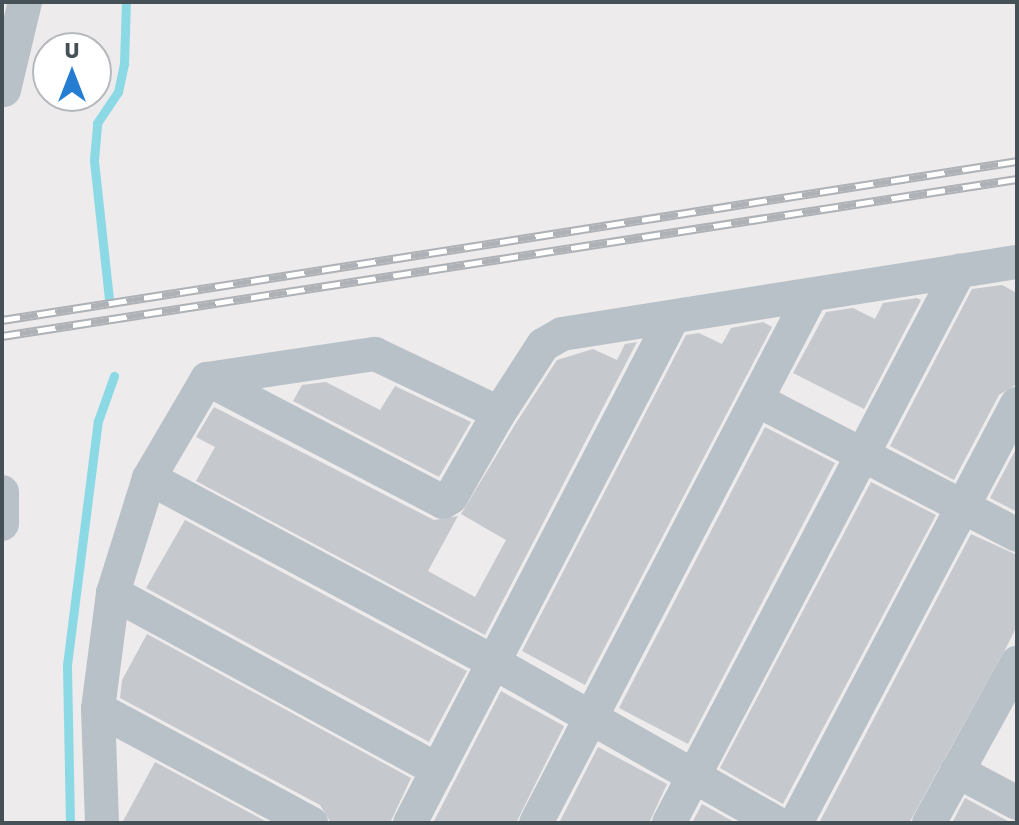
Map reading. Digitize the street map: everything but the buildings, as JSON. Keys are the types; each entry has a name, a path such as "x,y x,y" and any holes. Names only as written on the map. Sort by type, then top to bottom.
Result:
{"street":[{"path":"4,90 25,2"},
{"path":"207,379 443,502 451,497 499,413 551,337 1017,262"},
{"path":"669,823 959,271"},
{"path":"536,823 593,719 811,295"},
{"path":"410,823 673,317"},
{"path":"207,379 375,354 499,413"},
{"path":"102,823 98,709 113,593 149,478 207,379"},
{"path":"757,400 1017,535"},
{"path":"796,823 1017,404"},
{"path":"149,478 493,662 776,823"},
{"path":"2,492 2,524"},
{"path":"113,593 438,770"},
{"path":"929,823 1017,663"},
{"path":"98,709 311,823"},
{"path":"957,771 1017,803"}],"waterway":[{"path":"109,299 94,160 97,123 118,92 124,64 126,2"},
{"path":"70,823 67,665 98,421 114,376"}],"railway":[{"path":"2,320 1017,161"},
{"path":"2,336 1017,179"}]}
